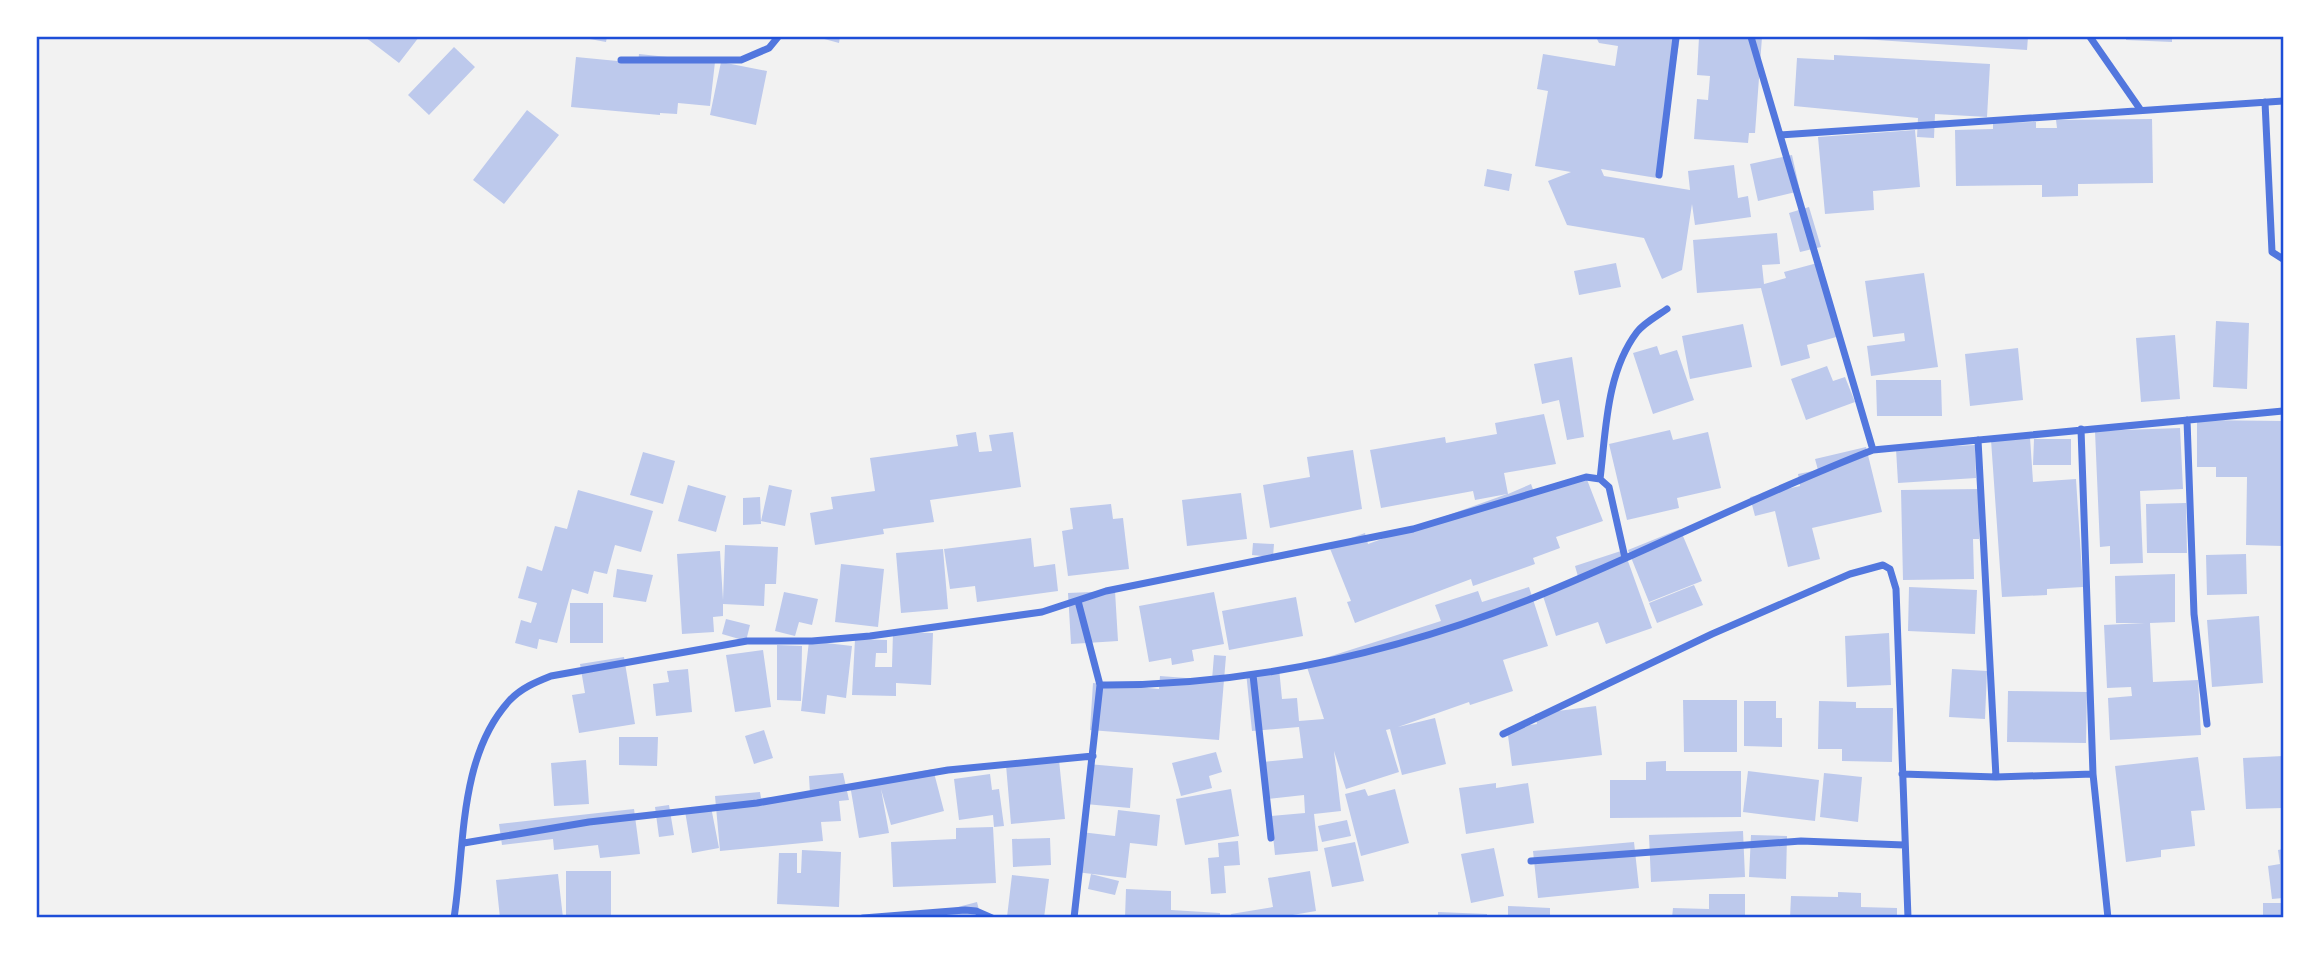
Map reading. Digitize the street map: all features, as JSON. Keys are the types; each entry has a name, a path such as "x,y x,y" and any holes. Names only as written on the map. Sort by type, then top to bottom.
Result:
{"street":[{"path":"621,60 741,61 769,48 778,37"},
{"path":"1659,175 1676,37"},
{"path":"1751,37 1873,450"},
{"path":"2090,37 2140,109"},
{"path":"1780,135 2283,101"},
{"path":"2265,102 2272,252 2283,259"},
{"path":"1600,479 1611,396 1620,360 1638,330 1667,309"},
{"path":"1100,685 1168,685 1253,675 1336,661 1408,642 1527,600 1873,450 2283,411"},
{"path":"2187,420 2194,614 2207,724"},
{"path":"2081,429 2093,774 2108,918"},
{"path":"1978,440 1996,777"},
{"path":"454,918 470,785 498,716 510,699 529,685 551,676 747,640 812,641 870,636 1042,612 1106,591 1413,528 1576,480 1600,479 1609,487 1625,558"},
{"path":"1503,734 1712,634 1850,574 1883,565 1891,569 1896,589 1908,918"},
{"path":"1074,918 1100,685 1078,601"},
{"path":"1253,675 1271,838"},
{"path":"464,844 589,822 757,803 948,770 1093,756"},
{"path":"1902,774 1996,777 2093,774"},
{"path":"1531,861 1801,841 1905,845"},
{"path":"863,918 965,910 976,911 992,918"}],"building":[{"path":"365,37 419,37 399,63"},
{"path":"579,37 607,37 606,42"},
{"path":"817,37 840,37 839,43"},
{"path":"1596,37 1680,37 1657,178 1601,169 1604,176 1690,190 1688,171 1734,165 1738,198 1748,196 1751,217 1695,225 1692,204 1682,270 1662,279 1644,238 1567,225 1548,181 1571,172 1535,166 1548,91 1537,89 1543,54 1615,66 1618,46 1599,43"},
{"path":"1699,37 1762,37 1755,133 1749,133 1748,143 1694,139 1697,99 1708,100 1710,76 1697,75"},
{"path":"1832,37 2028,37 2027,50"},
{"path":"2126,37 2172,37 2172,42 2126,40"},
{"path":"454,47 475,67 429,115 408,95"},
{"path":"639,54 715,62 710,106 678,103 677,114 660,115 571,107 576,57 638,63"},
{"path":"1834,55 1990,64 1987,117 1935,114 1934,138 1917,137 1918,118 1794,106 1797,58 1834,60"},
{"path":"721,62 767,71 756,125 710,115"},
{"path":"527,110 559,135 504,204 473,180"},
{"path":"2152,119 2153,183 2078,184 2078,196 2042,197 2042,185 1956,186 1955,130 1993,129 1993,123 2036,122 2036,128 2057,128 2056,120"},
{"path":"1915,130 1920,187 1873,191 1874,210 1825,214 1818,137"},
{"path":"1792,155 1800,191 1758,201 1750,164"},
{"path":"1487,169 1512,174 1509,191 1484,186"},
{"path":"1809,207 1821,247 1800,252 1789,213"},
{"path":"1777,233 1780,264 1762,265 1764,284 1786,278 1784,272 1821,262 1840,336 1807,345 1810,358 1781,366 1761,288 1697,293 1693,240"},
{"path":"1616,263 1621,287 1579,295 1574,271"},
{"path":"1924,273 1938,367 1871,376 1867,346 1905,341 1904,333 1873,337 1865,281"},
{"path":"2216,321 2249,323 2247,389 2213,387"},
{"path":"1743,324 1752,367 1690,379 1682,336"},
{"path":"2175,335 2180,399 2141,402 2136,338"},
{"path":"1657,346 1660,355 1677,350 1694,400 1653,414 1633,353"},
{"path":"2018,348 2023,400 1970,406 1965,354"},
{"path":"1572,357 1584,437 1567,440 1559,400 1542,404 1534,364"},
{"path":"1827,366 1833,381 1845,377 1855,402 1806,420 1791,379"},
{"path":"1876,380 1941,380 1942,416 1877,416"},
{"path":"1544,414 1556,464 1504,473 1508,494 1531,484 1535,495 1586,477 1603,521 1556,537 1560,548 1533,558 1535,564 1473,586 1471,579 1355,623 1347,602 1351,601 1329,546 1365,533 1368,544 1507,494 1475,500 1473,491 1381,508 1370,450 1445,437 1446,443 1497,434 1495,423"},
{"path":"2197,420 2283,421 2283,546 2246,545 2247,477 2216,477 2216,467 2197,467"},
{"path":"2180,428 2183,489 2140,491 2143,563 2110,564 2110,546 2100,547 2095,431"},
{"path":"1670,430 1673,440 1708,432 1721,488 1677,498 1679,508 1627,520 1609,444"},
{"path":"976,432 979,452 992,451 989,435 1013,432 1021,487 930,500 934,522 883,529 884,534 815,545 810,513 833,509 831,497 875,491 870,458 958,446 956,435"},
{"path":"2030,437 2033,482 2076,479 2083,587 2047,589 2047,595 2002,597 1991,440"},
{"path":"2034,439 2071,439 2071,465 2033,465"},
{"path":"1975,445 1976,478 1898,483 1896,449"},
{"path":"1866,447 1882,512 1812,528 1820,559 1788,567 1775,511 1755,516 1750,497 1800,486 1798,474 1818,470 1815,459"},
{"path":"1353,450 1362,509 1270,528 1263,485 1310,477 1307,457"},
{"path":"643,452 675,461 663,504 630,495"},
{"path":"688,485 726,496 716,532 678,521"},
{"path":"769,485 792,490 785,526 761,521"},
{"path":"1979,489 1979,539 1973,539 1974,579 1903,580 1901,490"},
{"path":"578,490 653,511 641,552 615,545 607,574 594,571 588,594 572,589 557,643 539,639 537,649 515,643 521,620 531,623 537,603 518,598 527,566 542,571 555,526 567,529"},
{"path":"1241,493 1247,539 1187,546 1182,500"},
{"path":"760,497 761,524 743,525 743,498"},
{"path":"2186,503 2187,553 2147,553 2146,504"},
{"path":"1111,504 1113,519 1123,518 1129,569 1068,576 1062,531 1073,529 1070,508"},
{"path":"1680,529 1702,581 1649,602 1628,550"},
{"path":"1031,538 1034,567 1055,564 1058,591 977,602 975,586 950,589 944,549"},
{"path":"1253,543 1274,544 1273,557 1252,555"},
{"path":"725,545 778,547 776,584 765,584 764,606 723,604 723,616 713,617 714,632 682,634 677,554 720,551 723,600"},
{"path":"943,549 948,609 901,613 896,553"},
{"path":"1624,550 1652,628 1606,644 1598,622 1556,636 1542,593 1579,580 1575,566"},
{"path":"2246,554 2247,594 2207,595 2206,555"},
{"path":"841,564 884,569 878,627 835,622"},
{"path":"617,569 653,575 646,602 613,597"},
{"path":"2175,574 2175,622 2150,623 2153,682 2198,680 2201,735 2110,740 2108,698 2132,696 2131,687 2107,688 2104,625 2145,623 2116,623 2115,576"},
{"path":"1694,585 1703,605 1657,623 1649,603"},
{"path":"1529,587 1548,646 1503,660 1513,691 1470,705 1469,702 1398,727 1435,718 1446,764 1402,775 1390,729 1386,730 1399,772 1346,789 1334,751 1341,811 1314,814 1318,851 1275,855 1271,816 1305,813 1304,795 1267,799 1263,762 1303,758 1299,727 1252,731 1246,672 1279,668 1282,699 1297,698 1299,721 1324,719 1306,664 1441,621 1435,605 1478,591 1482,602"},
{"path":"1909,587 1977,590 1975,634 1908,631"},
{"path":"1115,591 1118,641 1071,644 1068,593"},
{"path":"784,592 818,599 812,625 799,622 795,636 775,631"},
{"path":"1214,592 1224,644 1192,650 1194,661 1172,665 1171,658 1149,662 1139,606"},
{"path":"1296,597 1303,636 1229,650 1222,611"},
{"path":"570,603 603,603 603,643 570,643"},
{"path":"2259,616 2263,683 2212,687 2207,620"},
{"path":"726,619 750,625 746,641 722,634"},
{"path":"893,632 933,633 931,685 896,683 896,696 852,695 855,639 887,640 887,653 876,653 875,667 892,667"},
{"path":"1889,633 1891,685 1847,687 1845,636"},
{"path":"809,641 852,646 846,698 827,695 825,714 801,711"},
{"path":"777,645 802,646 801,701 777,700"},
{"path":"763,650 771,707 735,712 726,655"},
{"path":"1214,655 1226,656 1219,740 1090,730 1093,683 1159,689 1160,676 1212,680"},
{"path":"624,657 635,724 579,733 572,695 585,693 580,664"},
{"path":"688,669 692,712 656,716 653,684 669,682 667,671"},
{"path":"1952,669 1987,671 1985,719 1949,717"},
{"path":"2008,691 2087,692 2086,743 2007,742"},
{"path":"1683,700 1737,700 1737,752 1684,752"},
{"path":"1744,701 1776,701 1776,718 1782,718 1782,747 1744,746"},
{"path":"1819,701 1856,702 1856,708 1893,708 1892,762 1842,761 1842,749 1818,749"},
{"path":"1596,706 1602,755 1512,766 1507,728 1537,724 1535,714"},
{"path":"764,730 773,758 754,764 745,736"},
{"path":"619,737 658,737 657,766 619,765"},
{"path":"1216,752 1222,772 1209,776 1212,788 1181,796 1172,763"},
{"path":"2283,756 2283,808 2246,809 2243,758"},
{"path":"2198,757 2205,810 2191,811 2195,846 2161,850 2161,857 2126,862 2115,766"},
{"path":"586,760 589,804 554,806 551,763"},
{"path":"1059,760 1065,819 1011,824 1006,765"},
{"path":"1666,761 1666,771 1741,771 1741,817 1610,818 1610,780 1646,780 1646,762"},
{"path":"1088,764 1133,768 1130,808 1085,804"},
{"path":"933,769 944,811 891,825 881,789 889,833 859,838 850,785"},
{"path":"1748,771 1819,780 1815,821 1743,812"},
{"path":"843,773 849,800 839,801 841,821 821,822 823,841 720,851 715,796 760,792 761,798 810,794 809,776"},
{"path":"1824,773 1862,777 1858,822 1820,817"},
{"path":"990,774 992,790 999,789 1004,826 994,827 993,815 959,820 954,779"},
{"path":"1496,783 1496,788 1528,783 1534,823 1466,834 1459,788"},
{"path":"1231,789 1239,836 1185,845 1176,799"},
{"path":"1365,789 1368,796 1395,789 1409,843 1361,856 1345,794"},
{"path":"669,805 674,835 659,837 655,807"},
{"path":"711,807 719,848 692,853 685,811"},
{"path":"634,809 640,854 600,858 598,845 554,850 553,839 502,845 499,824"},
{"path":"1118,810 1160,815 1157,846 1130,843 1126,878 1076,872 1081,832 1115,836"},
{"path":"1347,820 1351,836 1322,842 1318,826"},
{"path":"993,827 996,883 893,887 891,842 956,839 956,828"},
{"path":"1743,831 1745,877 1651,882 1649,835"},
{"path":"1751,835 1787,836 1786,879 1749,877"},
{"path":"1050,838 1051,865 1013,867 1012,839"},
{"path":"1238,841 1240,865 1224,866 1226,893 1211,894 1208,858 1219,857 1218,843"},
{"path":"1355,842 1364,881 1332,887 1324,848"},
{"path":"1634,842 1639,888 1538,898 1533,851"},
{"path":"1494,848 1504,896 1471,903 1461,854"},
{"path":"2283,849 2283,898 2272,899 2268,866 2280,864 2278,850"},
{"path":"802,850 841,852 839,907 777,904 779,853 797,853 797,873 801,873"},
{"path":"566,871 611,871 611,918 566,918"},
{"path":"1310,871 1316,911 1275,918 1232,918 1231,914 1273,907 1268,878"},
{"path":"558,874 563,918 500,918 496,880"},
{"path":"1091,874 1119,881 1115,895 1088,889"},
{"path":"1012,875 1049,879 1044,918 1007,917"},
{"path":"1126,889 1171,891 1171,910 1220,913 1220,918 1125,918"},
{"path":"1838,892 1861,893 1861,907 1897,908 1897,918 1790,918 1791,896 1838,897"},
{"path":"1709,894 1745,894 1745,918 1672,918 1673,908 1709,909"},
{"path":"977,902 981,918 906,918 907,915 936,916 935,913"},
{"path":"2263,903 2283,903 2283,918 2263,918"},
{"path":"1508,906 1550,908 1550,918 1508,918"},
{"path":"1438,912 1487,914 1487,918 1438,918"}]}
